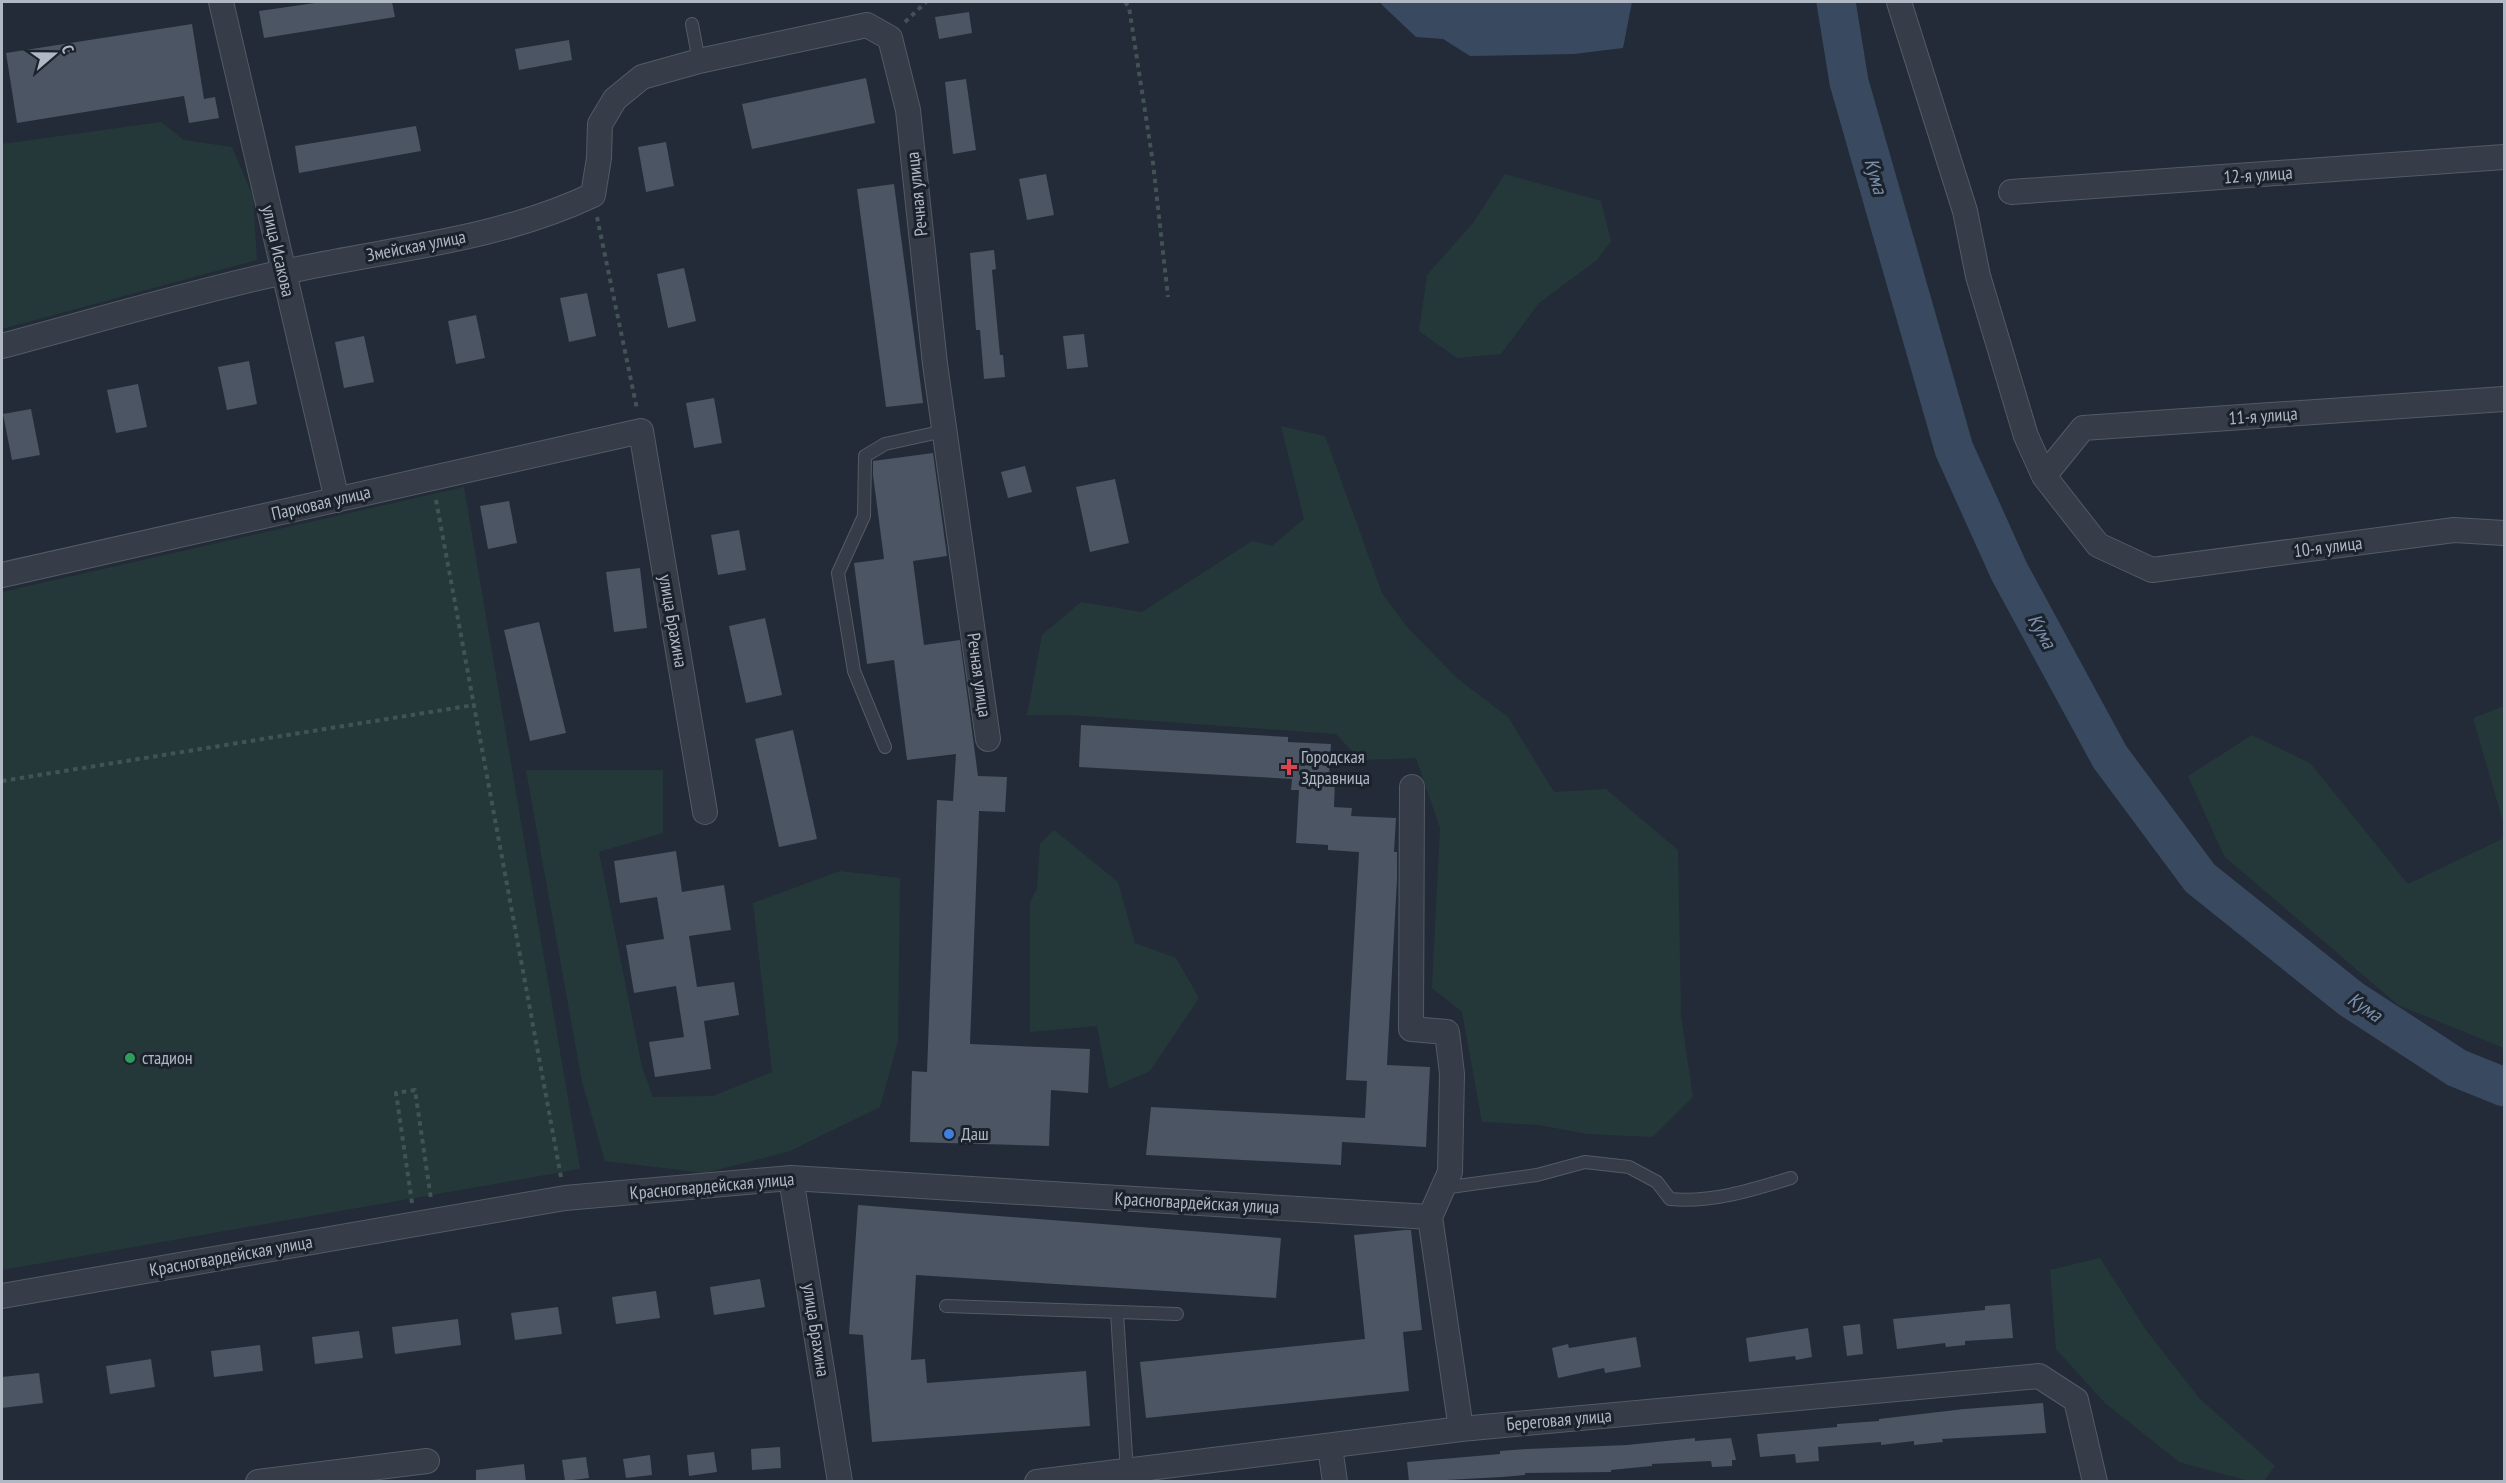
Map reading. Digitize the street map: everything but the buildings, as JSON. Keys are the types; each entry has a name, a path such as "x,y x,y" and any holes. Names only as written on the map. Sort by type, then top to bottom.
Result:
{"street":[{"name":"улица Исакова","path":"221,2 338,500"},
{"path":"1899,2 1965,211 1978,276 2026,436 2044,476"},
{"path":"593,195 599,158 600,124 615,99 642,77 699,61 867,25 890,38"},
{"name":"Речная улица","path":"890,38 908,110 935,364 988,739"},
{"name":"12-я улица","path":"2011,192 2505,157"},
{"name":"Змейская улица","path":"2,346 283,272 494,231 562,209 593,195"},
{"name":"11-я улица","path":"2044,476 2084,428 2505,399"},
{"name":"Парковая улица","path":"2,575 641,431"},
{"name":"улица Брахина","path":"641,431 705,812"},
{"name":"10-я улица","path":"2044,476 2098,545 2152,570 2454,530 2505,533"},
{"path":"1412,787 1411,1029 1447,1032 1452,1074 1450,1172 1430,1217 1461,1429"},
{"name":"улица Брахина","path":"791,1178 840,1482"},
{"name":"Красногвардейская улица","path":"2,1296 565,1198 791,1178 1430,1217"},
{"name":"Береговая улица","path":"1037,1482 1461,1429 2039,1376 2076,1400 2096,1482"},
{"path":"1330,1447 1335,1482"},
{"path":"258,1482 333,1477 427,1461"}],"lane":[{"path":"692,24 699,61"},
{"path":"885,747 854,671 838,573 864,516 865,456 885,444 944,431"},
{"path":"1443,1188 1537,1175 1585,1162 1629,1167 1657,1182 1670,1198 1687,1200 1744,1192 1791,1178"},
{"path":"946,1306 1177,1314"},
{"path":"1117,1313 1127,1471"}],"path":[{"path":"890,38 926,2"},
{"path":"1125,2 1129,7 1153,163 1168,297"},
{"path":"593,195 641,431"},
{"path":"432,478 565,1198"},
{"path":"2,782 474,705"},
{"path":"416,1090 425,1223 396,1093 416,1090"}],"shaded area":[{"path":"161,122 184,140 232,147 253,197 257,260 2,329 2,144"},
{"path":"1505,174 1601,201 1611,241 1597,260 1539,303 1501,354 1457,358 1419,331 1427,275 1473,223"},
{"path":"1281,426 1325,436 1382,593 1406,626 1458,679 1508,717 1554,792 1606,789 1678,850 1681,1016 1693,1097 1653,1137 1588,1134 1538,1125 1482,1122 1462,1012 1432,988 1440,828 1416,758 1360,760 1336,734 1070,715 1027,715 1042,635 1081,602 1142,612 1252,541 1272,546 1304,519"},
{"path":"464,487 580,1169 2,1270 2,592"},
{"path":"2504,706 2504,825 2473,718"},
{"path":"2252,735 2310,763 2408,884 2504,838 2504,1048 2398,1005 2224,856 2188,776"},
{"path":"526,770 663,770 663,833 599,852 642,1067 653,1097 713,1096 772,1072 753,903 840,871 900,878 898,1041 880,1107 790,1151 705,1173 605,1161 582,1082"},
{"path":"1054,830 1118,882 1135,943 1176,958 1199,998 1150,1071 1109,1089 1097,1026 1030,1032 1030,902 1037,889 1040,844"},
{"path":"2100,1258 2146,1330 2199,1398 2275,1466 2264,1481 2249,1481 2179,1462 2105,1403 2056,1349 2050,1270"}],"water":[{"path":"1382,2 1632,2 1623,48 1574,54 1470,56 1443,39 1416,37 1381,4"}],"waterway":[{"name":"Кума","path":"1836,2 1849,82 1954,449 2009,571 2110,757 2200,878 2351,999 2457,1068 2504,1087"}],"place":[{"name":"Городская Здравница","path":"1289,767"},
{"name":"стадион","path":"130,1058"},
{"name":"Даш","path":"949,1134"}]}
